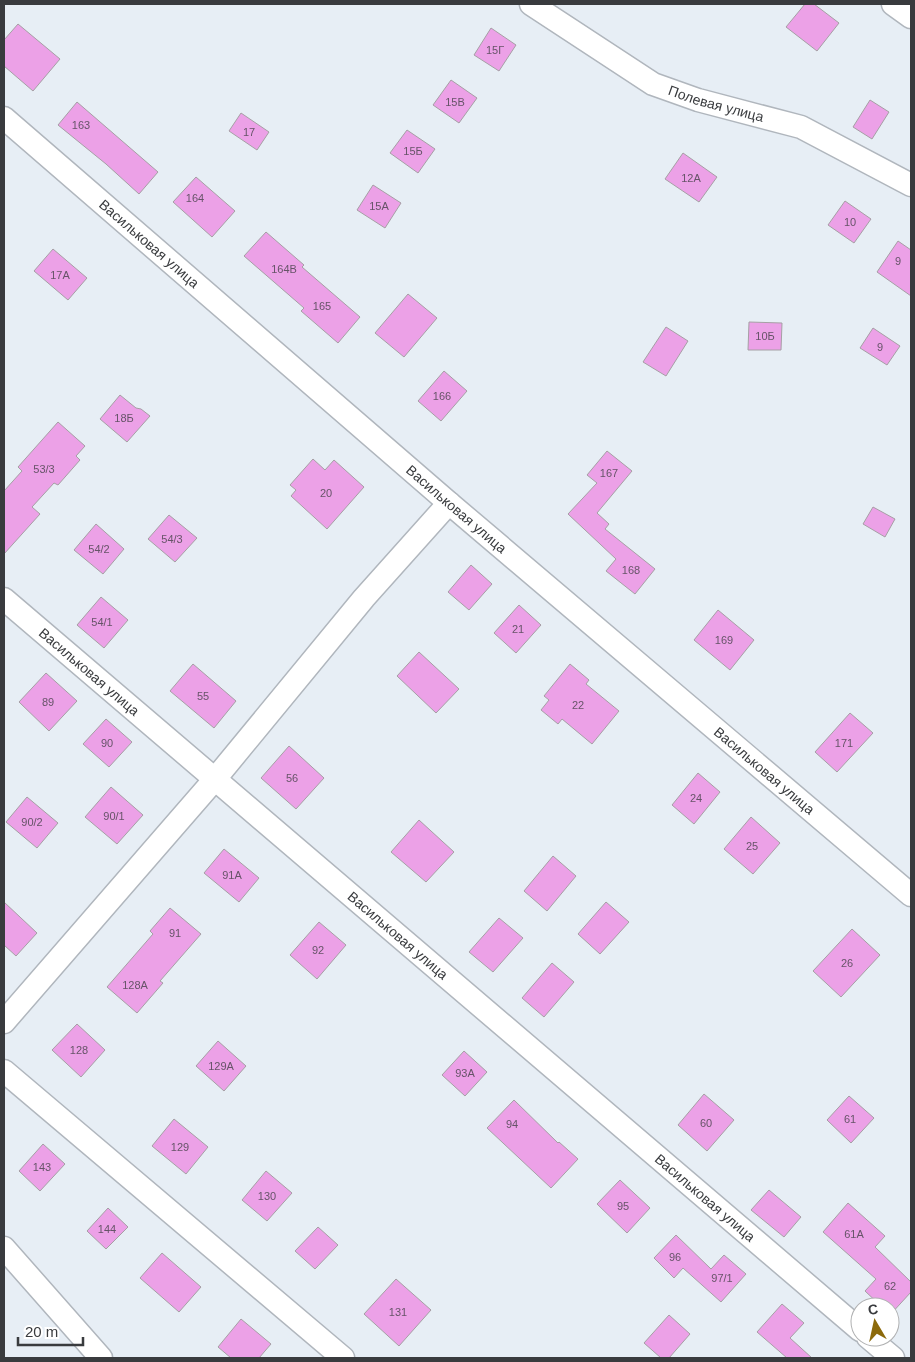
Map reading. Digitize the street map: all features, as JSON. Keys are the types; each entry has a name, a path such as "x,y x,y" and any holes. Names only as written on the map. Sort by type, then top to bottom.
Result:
{"street":[{"name":"Полевая улица","path":"530,4 652,84 698,100 801,127 911,185"},
{"path":"892,4 911,17"},
{"name":"Васильковая улица","path":"4,118 449,503 911,895"},
{"path":"8,1008 214,779 364,598 449,503"},
{"name":"Васильковая улица","path":"4,599 850,1321"},
{"path":"4,1071 343,1358"},
{"path":"4,1248 101,1358"},
{"path":"880,1347 893,1358"}],"building":[{"path":"805,4 814,4 839,23 817,51 786,27"},
{"path":"18,24 60,59 33,91 4,66 4,40"},
{"path":"491,28 516,45 499,71 474,55"},
{"path":"451,80 477,98 459,123 433,105"},
{"path":"870,100 889,112 872,139 853,127"},
{"path":"77,102 158,172 139,194 58,125"},
{"path":"241,113 269,132 257,150 229,131"},
{"path":"407,130 435,149 418,173 390,153"},
{"path":"683,153 717,177 699,202 665,179"},
{"path":"196,177 235,211 212,237 173,202"},
{"path":"373,185 401,203 385,228 357,210"},
{"path":"845,201 871,219 854,243 828,225"},
{"path":"266,232 304,265 302,267 360,317 338,343 301,311 304,308 244,256"},
{"path":"898,241 911,250 911,296 877,272"},
{"path":"53,249 87,278 68,300 34,271"},
{"path":"408,294 437,318 404,357 375,333"},
{"path":"749,322 782,323 781,350 748,350"},
{"path":"666,327 688,341 666,376 643,362"},
{"path":"873,328 900,346 887,365 860,348"},
{"path":"444,371 467,391 441,421 418,401"},
{"path":"120,395 150,416 127,442 100,419"},
{"path":"58,422 85,446 76,456 80,460 58,485 54,483 32,507 40,514 4,554 4,491 22,471 18,467"},
{"path":"607,451 632,471 597,513 609,524 605,529 655,569 635,594 606,571 616,559 568,514 597,483 587,475"},
{"path":"313,459 325,470 334,460 364,487 327,529 291,496 296,490 290,485"},
{"path":"873,507 895,519 885,537 863,524"},
{"path":"169,515 197,538 175,562 148,539"},
{"path":"96,524 124,549 103,574 74,550"},
{"path":"471,565 492,584 469,610 448,592"},
{"path":"101,597 128,620 104,648 77,625"},
{"path":"519,605 541,625 516,653 494,633"},
{"path":"718,610 754,640 730,670 694,640"},
{"path":"419,652 459,689 436,713 397,676"},
{"path":"193,664 236,701 214,728 170,691"},
{"path":"570,664 589,680 586,684 619,711 592,744 562,719 558,724 541,710 549,700 544,696"},
{"path":"46,673 77,701 49,731 19,702"},
{"path":"850,713 873,733 837,772 815,752"},
{"path":"106,719 132,742 109,767 83,744"},
{"path":"289,746 324,778 296,809 261,778"},
{"path":"698,773 720,792 694,824 672,805"},
{"path":"111,787 143,815 117,844 85,817"},
{"path":"27,797 58,823 37,848 6,822"},
{"path":"751,817 780,843 753,874 724,849"},
{"path":"419,820 454,852 426,882 391,852"},
{"path":"224,849 259,878 239,902 204,873"},
{"path":"553,856 576,876 547,911 524,891"},
{"path":"4,902 37,933 16,956 4,945"},
{"path":"606,902 629,922 600,954 578,934"},
{"path":"170,908 201,934 160,981 163,983 137,1013 107,987 153,934 150,931"},
{"path":"499,918 523,938 493,972 469,952"},
{"path":"319,922 346,945 317,979 290,955"},
{"path":"852,929 880,955 841,997 813,971"},
{"path":"552,963 574,982 544,1017 522,998"},
{"path":"77,1024 105,1050 81,1077 52,1050"},
{"path":"218,1041 246,1066 224,1091 196,1066"},
{"path":"464,1051 487,1072 465,1096 442,1075"},
{"path":"704,1094 734,1120 707,1151 678,1125"},
{"path":"849,1096 874,1118 851,1143 827,1120"},
{"path":"514,1100 558,1143 578,1159 551,1188 487,1128"},
{"path":"174,1119 208,1147 186,1174 152,1146"},
{"path":"43,1144 65,1164 40,1191 19,1171"},
{"path":"266,1171 292,1193 267,1221 242,1200"},
{"path":"620,1180 650,1208 627,1233 597,1204"},
{"path":"769,1190 801,1217 784,1237 751,1210"},
{"path":"848,1203 885,1236 875,1247 911,1282 911,1292 900,1304 900,1297 871,1297 865,1291 876,1279 823,1232"},
{"path":"108,1208 128,1227 106,1249 87,1231"},
{"path":"318,1227 338,1245 315,1269 295,1251"},
{"path":"676,1235 711,1269 724,1255 746,1274 721,1302 683,1268 674,1278 654,1258"},
{"path":"162,1253 201,1287 179,1312 140,1278"},
{"path":"396,1279 431,1310 399,1346 364,1314"},
{"path":"782,1304 804,1323 790,1338 812,1358 787,1358 757,1332"},
{"path":"669,1315 690,1334 669,1358 661,1358 644,1343"},
{"path":"241,1319 271,1344 259,1358 231,1358 218,1347"}]}
